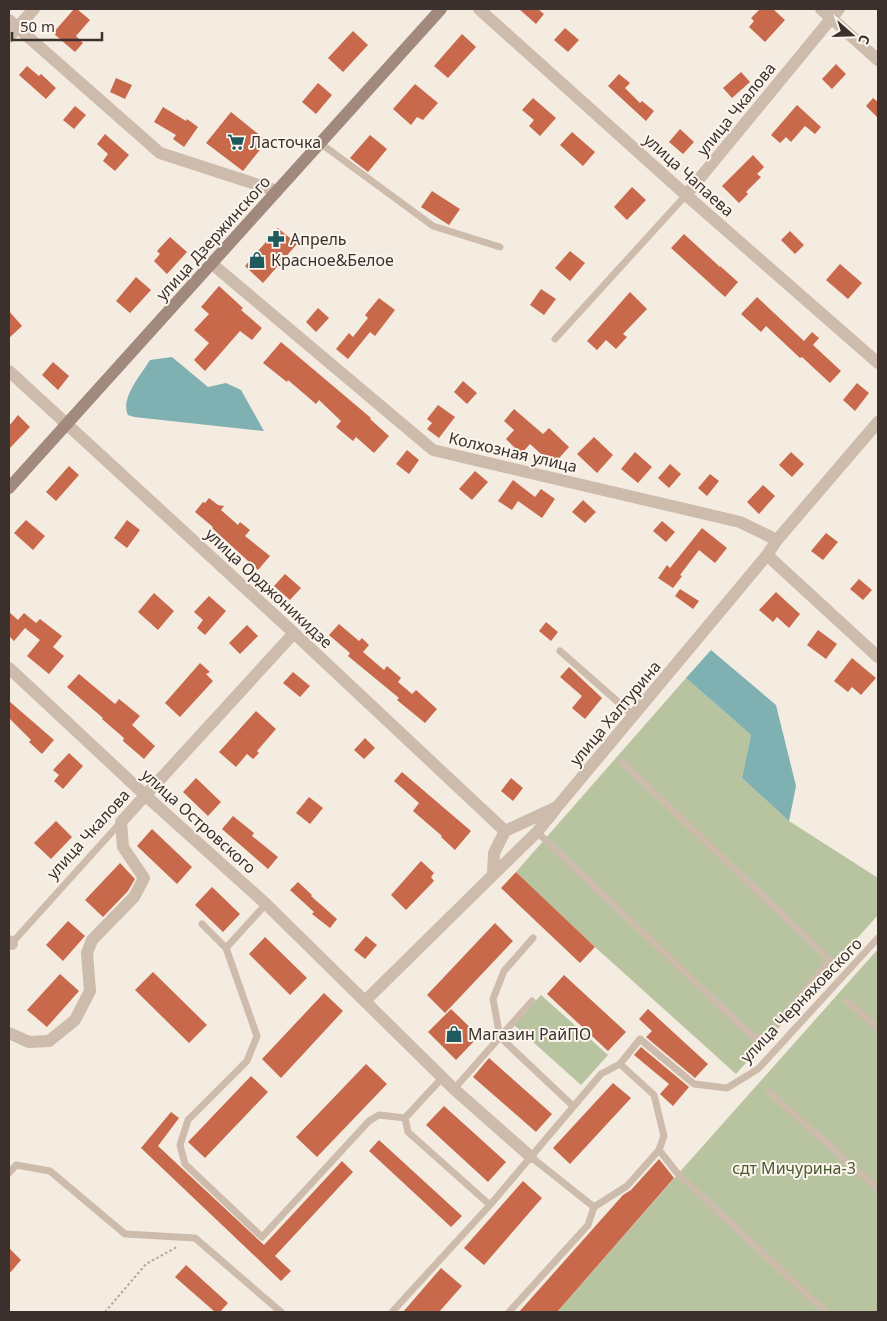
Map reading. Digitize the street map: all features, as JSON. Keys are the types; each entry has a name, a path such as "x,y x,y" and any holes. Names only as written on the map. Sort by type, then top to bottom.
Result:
{"street":[{"path":"9,38 13,23 34,9"},
{"name":"улица Дзержинского","path":"9,488 441,9"},
{"name":"улица Чапаева","path":"479,9 686,195 878,363"},
{"path":"821,9 836,13 878,60"},
{"name":"улица Чкалова","path":"686,195 836,13"},
{"path":"13,23 160,153 278,191"},
{"name":"Колхозная улица","path":"211,263 433,450 740,522 777,540"},
{"name":"улица Орджоникидзе","path":"9,370 505,831"},
{"name":"улица Халтурина","path":"505,831 557,807 767,556 777,540 878,422"},
{"path":"767,556 878,657"},
{"name":"улица Чкалова","path":"121,822 294,633"},
{"name":"улица Островского","path":"9,668 145,795 266,904 454,1089 531,1157"},
{"path":"365,1001 537,832 557,807"},
{"path":"9,1032 29,1042 50,1041 75,1020 90,991 87,953 92,940 134,897 144,878 123,847 121,822"},
{"path":"493,875 494,852 505,831"}],"lane":[{"path":"320,143 433,226 500,247"},
{"name":"улица Чкалова","path":"555,339 686,195"},
{"path":"560,651 634,716"},
{"path":"537,832 753,1037 760,1038 771,1032 830,960 622,762"},
{"name":"улица Чкалова","path":"10,944 121,822"},
{"path":"226,948 266,904"},
{"path":"202,924 226,948 257,1036 247,1061 188,1120 180,1145 186,1164 262,1237 369,1121 379,1115 405,1118"},
{"path":"533,938 504,970 493,999 500,1037 573,1106"},
{"name":"улица Черняховского","path":"620,1064 640,1039 694,1084 727,1088 758,1069 878,938"},
{"path":"454,1089 532,1001"},
{"path":"847,1001 878,1028"},
{"path":"392,1312 490,1205 601,1074 620,1064 654,1095 664,1136 659,1150 627,1186 594,1208 588,1225 510,1312"},
{"path":"405,1118 442,1077"},
{"path":"769,1092 878,1189"},
{"path":"405,1118 408,1132 490,1205"},
{"path":"659,1150 678,1174 826,1312"},
{"path":"531,1157 594,1208"},
{"path":"9,1173 16,1165 50,1171 125,1234 195,1238 281,1312"}],"path":[{"path":"105,1312 146,1264 195,1238"}],"green space":[{"path":"686,678 751,735 742,778 789,821 878,878 878,915 736,1074 595,947 516,872"},
{"name":"сдт Мичурина-3","path":"878,949 878,1312 557,1312 678,1174"},
{"path":"541,995 608,1055 581,1085 514,1025"}],"water":[{"path":"172,357 208,387 226,383 241,390 264,431 128,415 126,408 129,394 150,360"},
{"path":"711,650 776,705 796,786 789,821 742,778 751,735 686,678"}],"building":[{"path":"74,9 77,9 90,20 76,36 83,43 75,52 53,33"},
{"path":"519,9 538,9 544,14 536,24"},
{"path":"760,9 773,9 785,20 765,42 749,27 754,21 751,18"},
{"path":"565,28 579,40 568,52 554,40"},
{"path":"353,31 368,45 343,72 328,58"},
{"path":"462,34 476,47 448,78 434,66"},
{"path":"836,64 846,74 832,89 822,79"},
{"path":"27,66 39,76 41,74 56,88 46,99 19,75"},
{"path":"741,72 750,82 732,98 723,88"},
{"path":"619,74 630,83 625,88 640,103 642,101 654,111 646,121 608,86"},
{"path":"116,78 132,85 125,99 110,92"},
{"path":"318,83 332,95 316,114 302,102"},
{"path":"415,84 438,103 423,120 417,117 411,125 393,109"},
{"path":"533,98 556,118 540,136 529,126 534,120 522,110"},
{"path":"873,98 878,102 878,118 866,106"},
{"path":"797,105 821,127 815,134 805,126 791,142 786,137 780,143 771,135"},
{"path":"75,106 86,115 74,129 63,120"},
{"path":"163,107 198,127 184,147 173,139 176,135 154,122"},
{"name":"Ласточка","path":"231,112 267,141 243,171 206,143"},
{"path":"680,129 694,142 683,154 669,142"},
{"path":"572,132 595,152 583,166 560,145"},
{"path":"105,134 129,155 115,171 103,161 108,154 97,144"},
{"path":"370,135 387,149 368,172 350,158"},
{"path":"753,155 764,167 757,174 761,177 746,192 748,194 739,203 722,186"},
{"path":"632,187 646,200 627,220 614,207"},
{"path":"432,191 460,209 449,225 421,207"},
{"path":"278,228 297,244 263,283 245,266"},
{"path":"790,231 804,245 795,254 781,240"},
{"path":"684,234 738,282 725,297 671,248"},
{"path":"170,237 187,252 167,274 154,261 160,254 157,251"},
{"path":"570,251 585,263 570,281 555,268"},
{"path":"840,264 862,283 848,299 826,280"},
{"path":"136,277 151,290 130,313 116,301"},
{"path":"219,286 243,308 241,310 262,328 252,340 240,331 205,371 194,360 209,343 194,330 209,314 201,307"},
{"path":"541,289 556,299 544,315 530,305"},
{"path":"630,292 647,309 623,334 627,337 616,349 606,340 597,350 587,341"},
{"path":"757,297 804,341 812,332 819,338 813,345 841,371 830,383 766,326 761,332 741,314"},
{"path":"379,298 395,310 375,336 370,332 348,359 336,349 349,333 353,337 368,318 365,315"},
{"path":"318,308 329,318 316,332 306,322"},
{"path":"9,311 22,326 9,338"},
{"path":"281,342 371,418 389,436 374,453 356,437 353,441 336,427 341,421 319,400 316,404 288,380 287,382 263,363"},
{"path":"53,362 69,376 58,390 42,375"},
{"path":"463,381 477,393 467,404 454,392"},
{"path":"857,383 869,393 855,411 843,400"},
{"path":"438,405 455,417 439,438 427,429 432,423 427,419"},
{"path":"514,409 543,434 549,428 569,447 553,465 530,444 521,454 506,439 514,430 504,421"},
{"path":"18,415 30,427 9,449 9,426"},
{"path":"594,437 613,455 597,473 577,454"},
{"path":"407,450 419,460 409,474 396,464"},
{"path":"635,452 652,467 638,483 621,469"},
{"path":"791,452 804,464 792,477 779,465"},
{"path":"670,464 681,474 669,488 658,478"},
{"path":"69,466 79,475 56,501 46,492"},
{"path":"475,471 488,482 472,500 459,489"},
{"path":"710,474 719,481 707,496 698,488"},
{"path":"513,480 535,497 541,489 555,499 542,518 518,501 512,510 498,501"},
{"path":"763,485 775,496 759,514 747,502"},
{"path":"209,498 218,505 224,506 221,510 238,525 240,522 250,530 245,536 270,556 258,570 195,512"},
{"path":"583,500 596,512 585,523 572,512"},
{"path":"26,520 45,536 33,550 14,533"},
{"path":"127,520 140,530 127,548 114,538"},
{"path":"662,521 675,532 666,542 653,531"},
{"path":"702,528 727,548 715,563 699,550 680,575 682,576 673,588 658,578 667,565 670,568"},
{"path":"826,533 838,542 823,560 811,551"},
{"path":"285,574 301,588 290,600 274,586"},
{"path":"859,579 872,590 863,600 850,589"},
{"path":"680,589 699,601 693,609 675,596"},
{"path":"776,592 800,614 789,628 777,617 773,622 759,610"},
{"path":"154,593 174,611 158,630 138,612"},
{"path":"209,596 226,611 205,635 197,628 203,620 194,612"},
{"path":"9,612 18,620 24,613 36,623 40,619 62,636 53,647 64,656 49,674 27,656 40,640 25,628 14,641 9,636"},
{"path":"546,622 558,632 551,641 539,631"},
{"path":"339,624 359,641 362,638 369,645 363,652 384,670 387,666 401,678 398,682 412,694 416,690 437,709 425,723 397,700 399,698 348,656 350,653 329,635"},
{"path":"247,625 258,636 240,654 229,643"},
{"path":"818,630 837,644 826,659 807,645"},
{"path":"852,658 876,678 861,695 852,687 848,692 834,681"},
{"path":"200,663 210,672 206,674 213,681 180,717 165,703"},
{"path":"569,667 602,698 585,719 572,708 582,696 560,677"},
{"path":"293,672 310,686 300,697 283,683"},
{"path":"79,674 115,704 119,699 140,716 132,725 155,746 144,759 123,741 124,738 103,718 67,687"},
{"path":"9,701 54,740 42,754 9,718"},
{"path":"256,711 276,729 257,751 259,753 253,759 247,754 236,767 219,752"},
{"path":"365,738 375,748 364,759 354,750"},
{"path":"69,753 83,766 63,789 54,781 59,775 53,770"},
{"path":"402,772 471,831 455,850 413,811 419,803 394,781"},
{"path":"196,778 221,802 208,816 183,792"},
{"path":"511,778 523,788 513,801 501,791"},
{"path":"309,797 323,808 310,824 296,813"},
{"path":"233,816 254,833 252,836 278,857 268,869 222,829"},
{"path":"56,821 72,837 51,859 34,843"},
{"path":"152,829 192,867 177,884 137,846"},
{"path":"421,861 434,873 431,877 434,881 406,910 391,895"},
{"path":"120,863 135,879 128,891 103,917 85,900"},
{"path":"516,872 595,947 580,963 501,888"},
{"path":"298,882 337,919 330,928 312,914 314,912 290,890"},
{"path":"212,887 240,914 223,932 195,905"},
{"path":"68,921 85,936 63,961 46,945"},
{"path":"495,923 513,941 445,1013 427,995"},
{"path":"366,936 377,945 365,959 354,950"},
{"path":"265,937 307,978 290,995 249,954"},
{"path":"153,972 207,1025 189,1043 135,990"},
{"path":"60,974 79,991 47,1027 27,1010"},
{"path":"564,975 626,1032 608,1051 547,994"},
{"path":"324,993 343,1011 281,1078 262,1059"},
{"name":"Магазин РайПО","path":"451,1009 479,1036 456,1060 428,1032"},
{"path":"648,1009 708,1064 695,1078 646,1037 652,1031 639,1019"},
{"path":"641,1047 689,1087 673,1106 660,1094 669,1084 634,1055"},
{"path":"489,1058 552,1114 536,1132 473,1077"},
{"path":"366,1064 387,1084 317,1157 296,1137"},
{"path":"251,1076 268,1092 205,1158 188,1142"},
{"path":"613,1083 631,1098 570,1164 553,1148"},
{"path":"444,1106 506,1162 488,1182 426,1125"},
{"path":"171,1112 179,1118 158,1146 264,1245 342,1161 353,1172 275,1256 291,1271 281,1281 141,1148"},
{"path":"379,1140 462,1216 451,1227 369,1151"},
{"path":"659,1159 674,1178 557,1312 519,1312 623,1195 631,1190"},
{"path":"523,1181 542,1198 484,1265 464,1248"},
{"path":"9,1248 21,1260 9,1274"},
{"path":"186,1265 228,1303 220,1312 215,1312 175,1277"},
{"path":"441,1268 462,1286 439,1312 403,1312"}],"place":[{"name":"Ласточка","path":"236,142"},
{"name":"Апрель","path":"276,239"},
{"name":"Красное&Белое","path":"257,260"},
{"name":"Магазин РайПО","path":"454,1034"}]}
